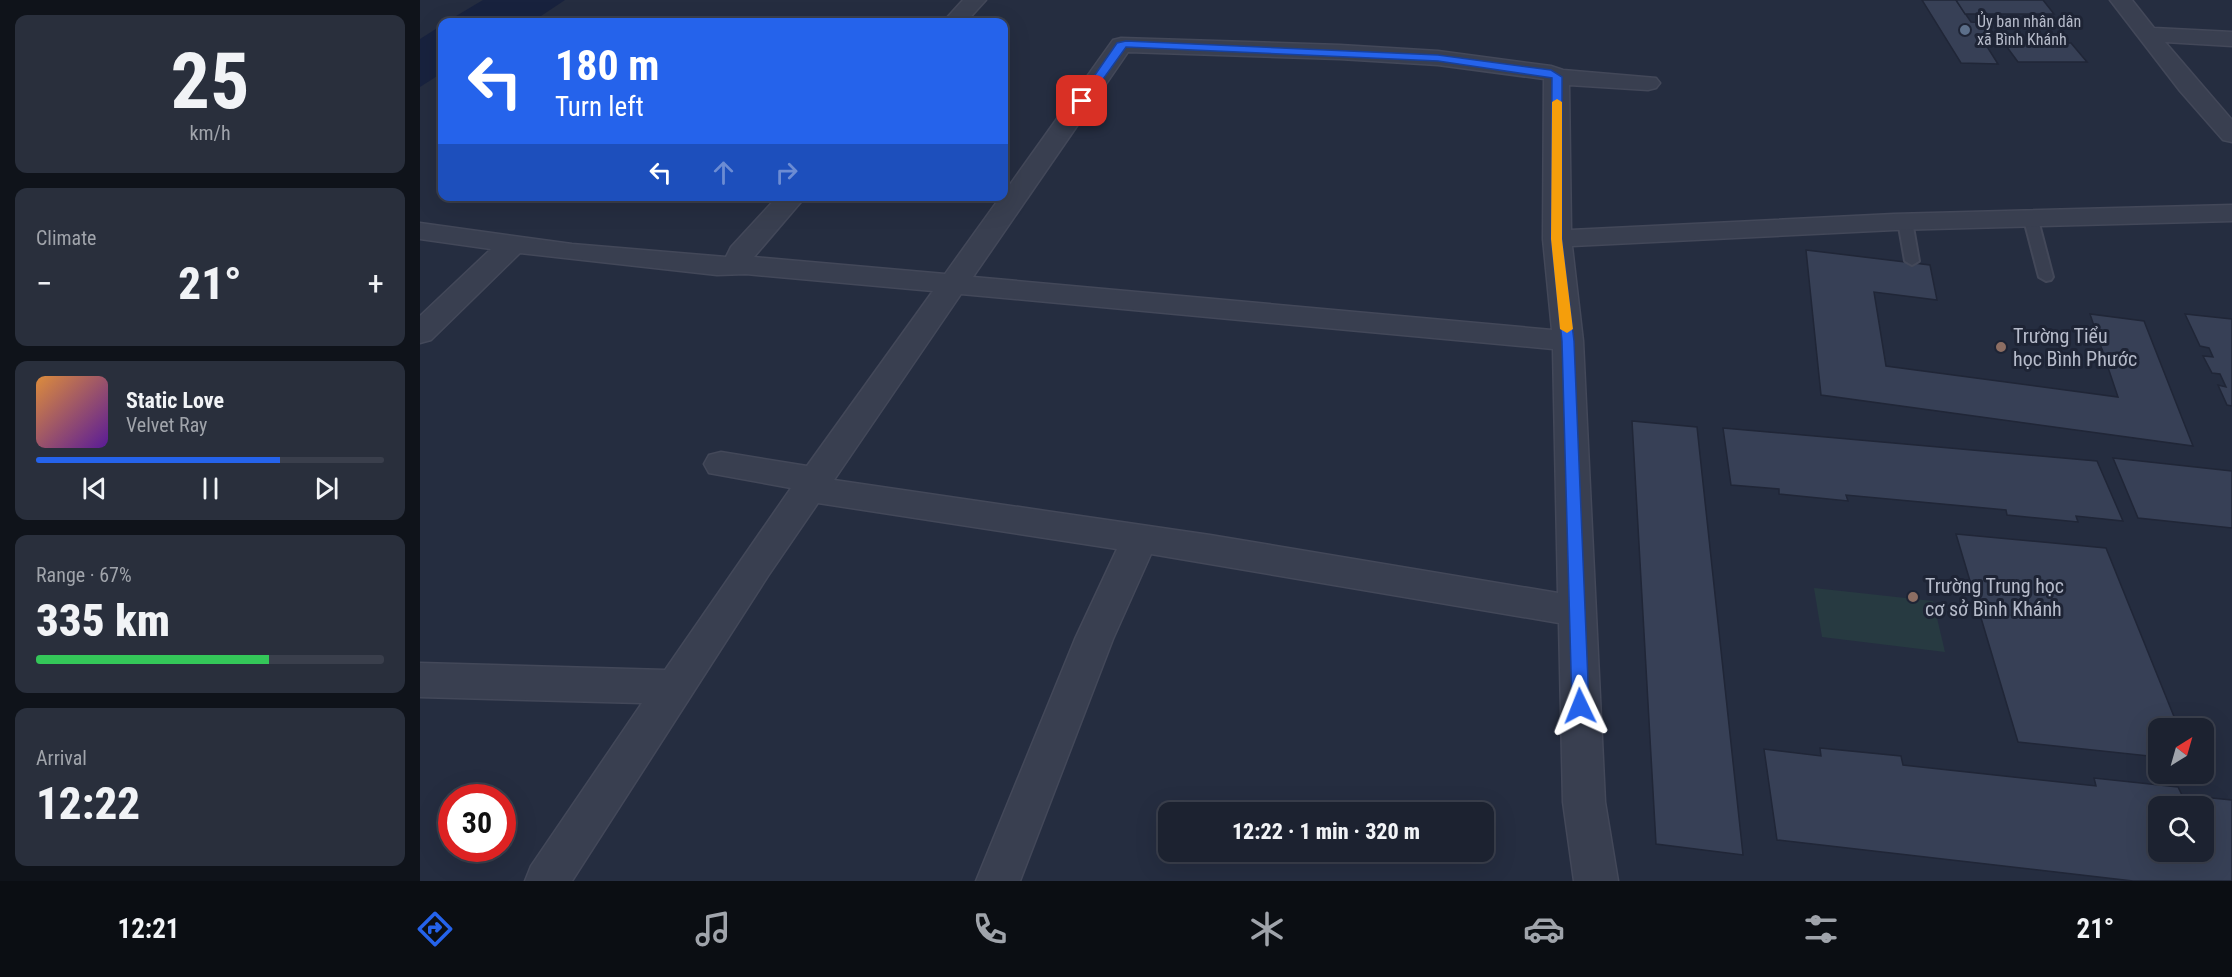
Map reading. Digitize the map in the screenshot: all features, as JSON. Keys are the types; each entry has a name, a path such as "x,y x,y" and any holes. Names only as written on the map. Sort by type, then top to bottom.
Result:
{"street":[{"path":"958,18 975,0"},
{"path":"2121,0 2188,86 2232,135"},
{"path":"2146,34 2232,39"},
{"path":"547,881 754,566 1122,45 1340,52 1438,58 1551,73 1557,77 1648,83"},
{"path":"1557,77 1557,239 1568,341 1584,802 1596,881"},
{"path":"746,265 739,259 741,253 788,201"},
{"path":"1557,239 2030,216 2232,213"},
{"path":"420,231 572,252 746,265 1568,341"},
{"path":"420,333 513,244"},
{"path":"721,464 813,484 1577,610"},
{"path":"998,881 1094,639 1140,538"},
{"path":"420,680 674,687"}],"lane":[{"path":"2030,216 2046,277"},
{"path":"1905,221 1912,261"}],"shaded area":[{"path":"1814,588 1933,601 1945,652 1822,637"}],"water":[{"path":"483,0 565,0 538,18 453,18"},
{"path":"438,28 438,76 420,87 420,39"}],"building":[{"name":"Ủy ban nhân dân xã Bình Khánh","path":"1922,0 1956,0 1971,22 1985,23 1995,37 1981,37 1998,64 1961,63"},
{"path":"1956,0 2043,0 2054,14 1965,14"},
{"path":"2004,43 2071,43 2087,62 2018,62"},
{"path":"1806,250 1930,265 1937,300 1874,292 1886,366 2118,397 2090,314 2144,321 2193,446 1821,395"},
{"path":"2185,314 2232,319 2232,406 2227,405 2218,385 2226,387 2220,374 2212,373 2203,356 2213,357 2209,348 2200,346"},
{"path":"1632,421 1697,427 1743,855 1656,844"},
{"path":"1723,428 2097,461 2123,521 2076,516 2078,522 2007,515 2006,510 1846,495 1848,501 1779,494 1779,489 1731,485"},
{"path":"2113,458 2232,471 2232,528 2138,518"},
{"path":"1956,534 2106,548 2175,718 2148,718 2148,756 2018,742"},
{"path":"1820,748 1901,756 1903,765 2096,786 2094,778 2178,787 2182,795 2192,796 2148,796 2148,862 2214,862 2214,798 2232,800 2232,881 2133,881 1777,840 1764,749 1821,756"}],"slow traffic":[{"path":"1557,102 1557,239 1567,329"}],"place":[{"name":"Ủy ban nhân dân xã Bình Khánh","path":"1965,30"},
{"name":"Trường Tiểu học Bình Phước","path":"2001,347"},
{"name":"Trường Trung học cơ sở Bình Khánh","path":"1913,597"}],"route":[{"path":"1082,101 1121,45 1126,44 1438,58 1551,73 1557,77 1557,239 1568,341 1580,706"}]}
